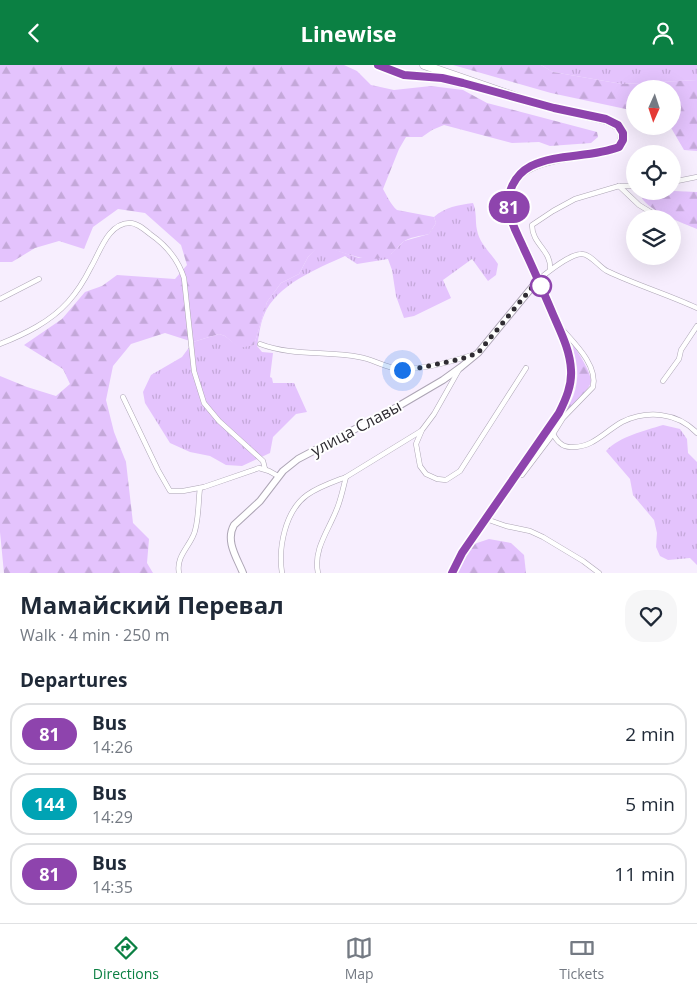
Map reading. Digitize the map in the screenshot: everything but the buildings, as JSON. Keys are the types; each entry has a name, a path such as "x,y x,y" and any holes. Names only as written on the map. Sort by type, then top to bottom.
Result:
{"highway":[{"path":"378,65 413,76 442,78 554,108 606,119 618,125 623,133 623,140 619,147 608,151 552,159 538,163 530,166 512,184 508,197 511,220 557,323 569,356 571,371 570,387 559,413 462,553 452,573"},
{"path":"413,76 420,72 420,65"},
{"path":"424,65 496,91"}],"street":[{"path":"681,181 697,177"},
{"path":"550,270 551,260 536,239 532,225 575,199 619,186 626,186"},
{"path":"619,186 639,205 647,210"},
{"path":"0,344 22,335 54,316 69,301 83,281 102,243 114,229 126,223 137,224 172,253 180,265 184,278 194,371 204,403 218,421 263,461 266,469"},
{"path":"538,280 550,270 573,257 582,254 588,255 604,269 697,308"},
{"path":"0,299 39,279"},
{"name":"улица Славы","path":"243,573 231,543 231,530 265,495 278,476 298,459 397,407 461,367 478,353 538,280"},
{"path":"517,475 522,475 563,418 589,392 594,383 593,374 588,362 557,323"},
{"path":"663,381 679,359 681,350 697,326"},
{"path":"260,344 294,351 368,358 402,370 461,359 478,353"},
{"path":"461,367 434,414 422,430 416,445 420,465 426,474 446,481 460,471 526,368"},
{"path":"123,397 170,491 200,488 259,468 266,469 278,476"},
{"path":"553,434 560,444 567,447 583,447 598,440 620,423 637,416 649,414 664,415 677,419 697,433"},
{"path":"282,573 280,551 282,538 297,505 306,495 346,477 422,430"},
{"path":"318,573 317,556 337,509 346,477"},
{"path":"179,573 178,563 194,536 196,529 200,488"},
{"path":"486,519 530,531 543,537 599,573"}],"green space":[{"path":"0,65 344,65 357,71 371,85 394,90 431,86 463,90 487,103 597,132 598,137 591,143 550,146 539,142 512,143 444,125 422,137 406,137 399,149 383,189 397,210 434,217 436,223 429,234 406,240 390,255 376,259 368,259 319,247 308,257 299,274 281,283 267,302 254,345 239,348 225,336 219,334 193,342 165,333 131,344 113,366 106,400 114,432 126,462 133,523 149,539 147,563 153,573 4,573 0,532 0,376 56,396 70,384 63,369 24,345 62,319 85,292 102,286 117,275 175,279 187,265 181,245 145,213 118,209 93,227 84,249 59,241 35,248 12,262 0,262"},
{"path":"453,65 541,65 553,72 626,84 626,109 551,93"},
{"path":"541,65 697,65 697,80 626,80 626,84 622,84 553,72"},
{"path":"697,80 697,151 684,150 675,135 681,135 681,81"},
{"path":"681,191 697,192 697,229 681,222 681,210 656,210 644,200 681,200"},
{"path":"473,203 478,235 498,264 496,275 488,281 472,259 443,280 451,298 414,316 404,318 396,296 392,270 388,259 357,264 345,256 310,272 288,286 270,304 264,315 257,346 262,352 273,353 270,377 273,383 294,383 307,412 296,414 273,437 270,453 242,466 226,465 210,456 190,452 170,443 145,403 143,392 151,375 182,357 193,342 219,334 225,336 239,347 254,345 267,302 281,283 299,274 308,257 319,246 359,258 391,254 404,241 429,234 436,223 434,217 438,214 452,207"},
{"path":"573,345 587,367 591,381 584,393 563,414 571,402 576,389 577,368"},
{"path":"663,425 680,429 687,439 688,453 697,462 697,565 690,558 668,560 660,556 656,547 657,533 654,520 633,495 630,479 606,451 618,441"},
{"path":"489,539 511,543 524,555 526,573 456,573 471,545"}],"bus line":[{"name":"81","path":"378,65 404,75 442,78 554,108 606,119 618,125 623,133 623,140 619,147 590,155 552,159 538,163 530,166 512,184 508,197 511,220 565,342 571,371 570,387 559,413 462,553 452,573"}],"route":[{"path":"402,370 461,359 478,353 508,319 538,280 541,286"}]}
